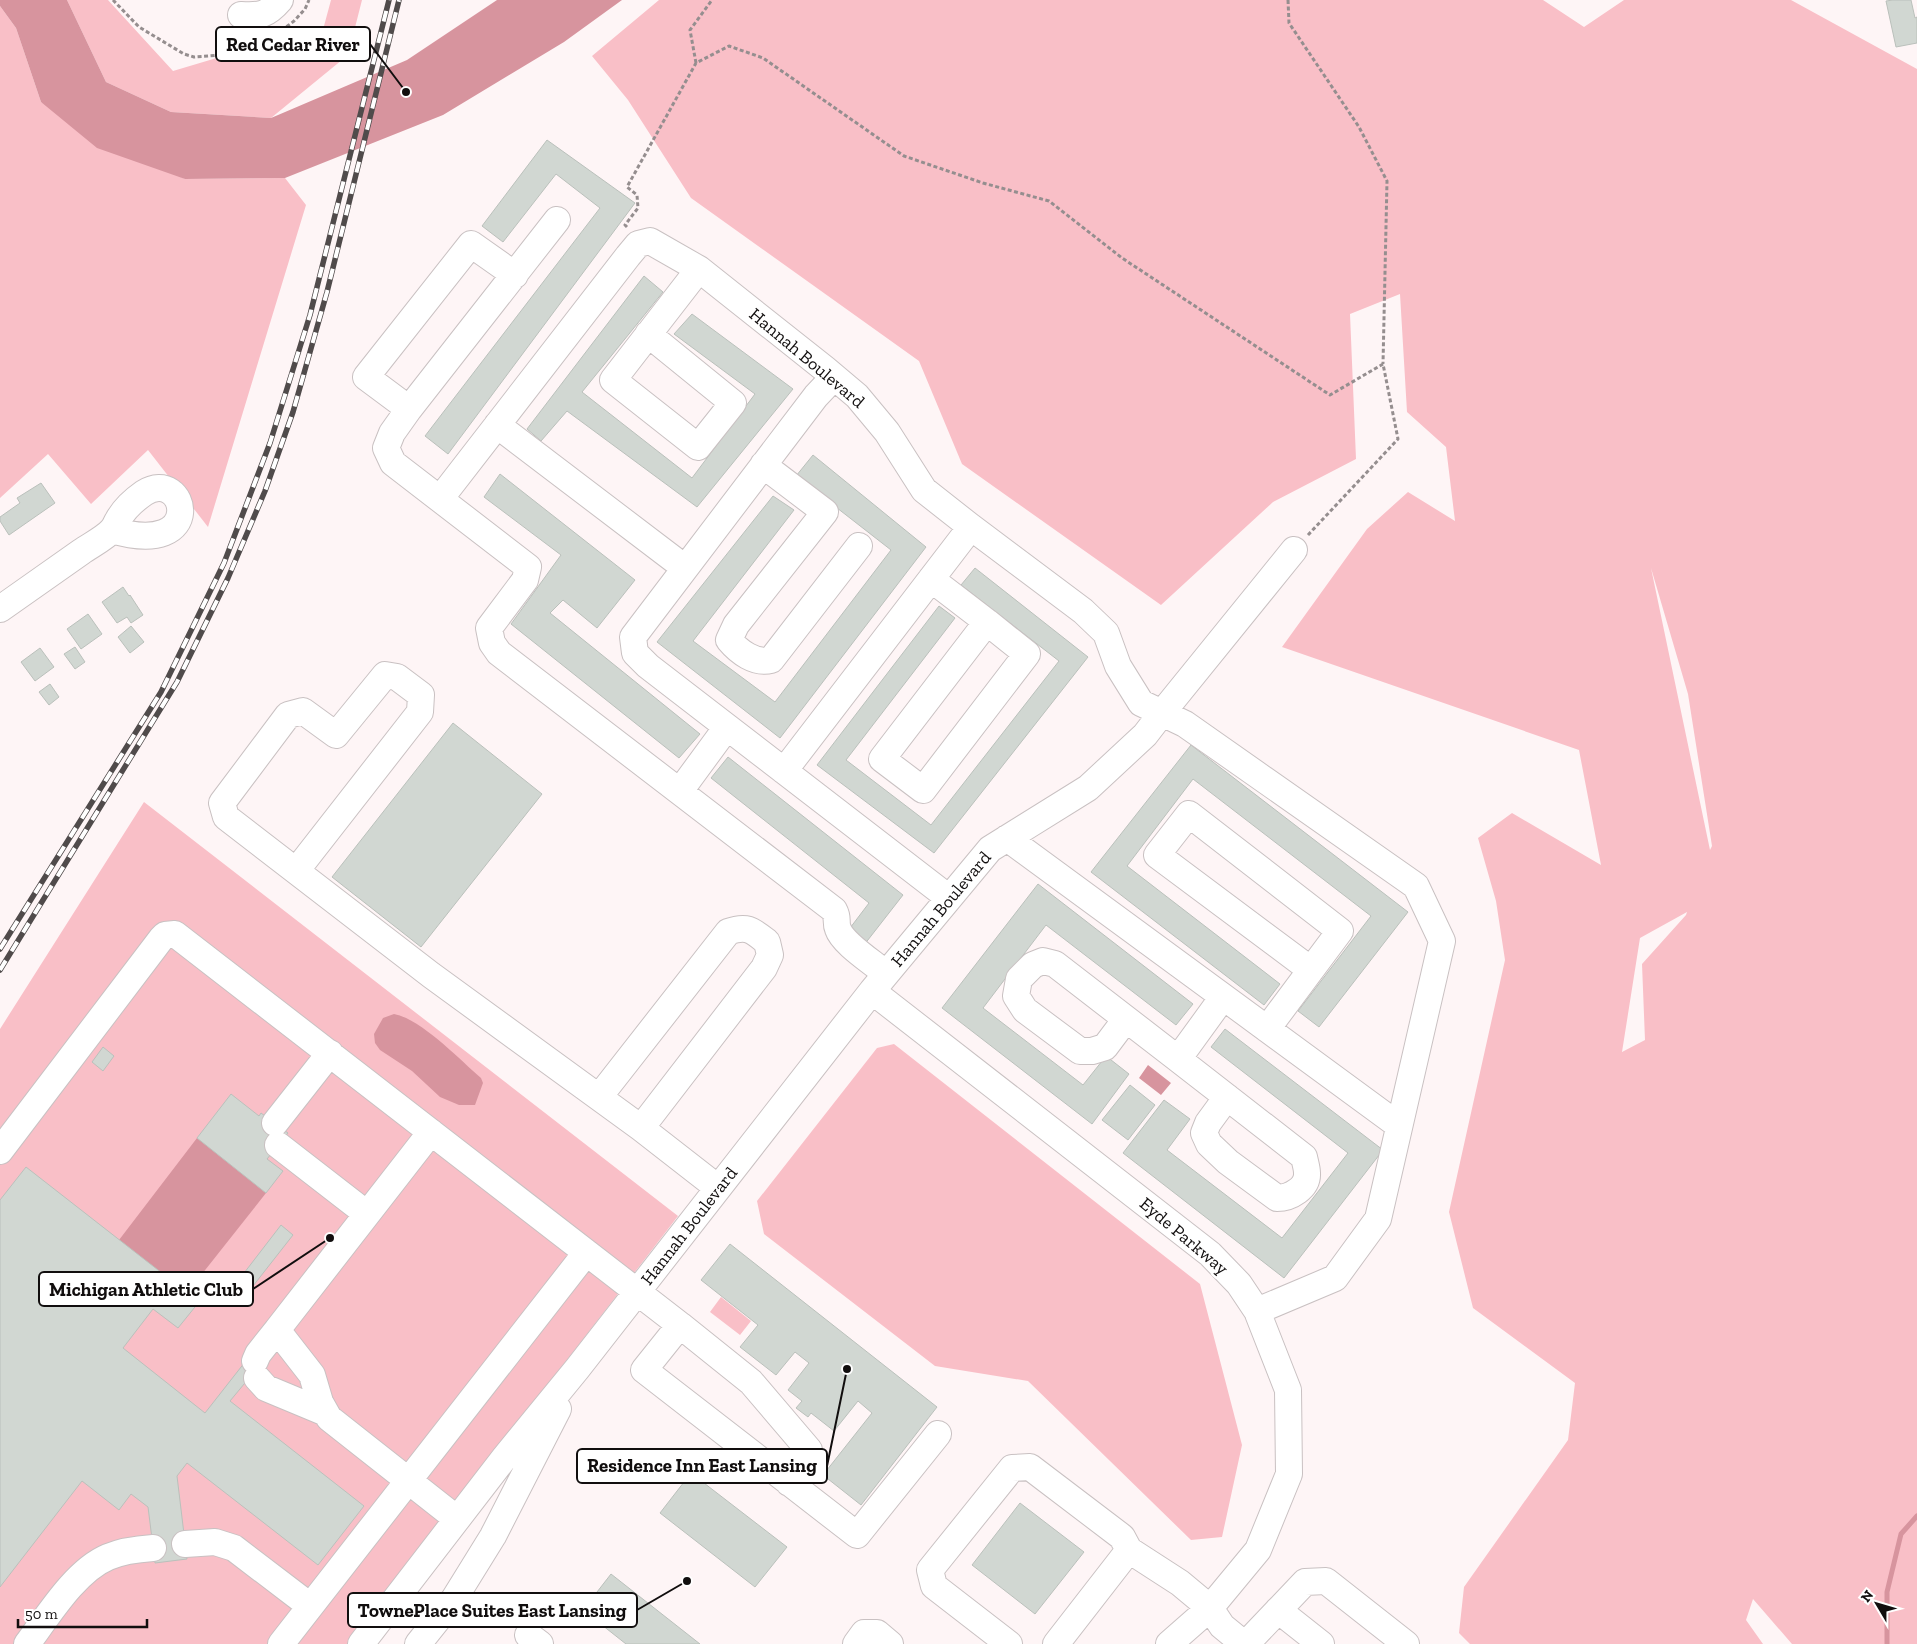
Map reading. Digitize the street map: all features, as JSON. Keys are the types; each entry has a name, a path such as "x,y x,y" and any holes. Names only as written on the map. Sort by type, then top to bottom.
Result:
{"street":[{"path":"241,15 258,16 270,11 280,0"},
{"path":"557,220 392,433 386,448 393,463 440,499 628,256 638,244 648,242"},
{"name":"Hannah Boulevard","path":"361,1644 505,1457 637,1293 879,982 990,849 1088,788 1145,735 1162,714 1141,703 1118,666 1106,633 1083,611 970,527 924,490 887,432 857,396 699,269 648,242"},
{"path":"409,409 366,377 470,244 514,275"},
{"path":"648,334 733,403 698,447 613,380 648,334 699,269"},
{"path":"834,377 816,396 633,637 635,653 648,666 949,898"},
{"path":"497,425 685,568"},
{"path":"764,465 824,512 736,625 730,640 735,647 748,656 765,661 771,660 859,546"},
{"name":"Eyde Parkway","path":"440,499 528,567 525,580 490,628 492,643 500,652 834,910 838,917 837,927 842,938 879,982 1210,1254 1239,1284 1257,1311 1288,1390 1289,1474 1258,1550 1210,1608 1169,1644"},
{"path":"784,771 970,527"},
{"path":"0,609 112,530"},
{"path":"1257,1311 1335,1278 1378,1219 1398,1125 1442,941 1416,886 1185,724 1162,714 1294,550"},
{"path":"931,579 987,622 1027,654 923,790 882,759 987,622"},
{"path":"296,870 420,712 421,694 397,677 385,675 336,736 303,711 288,715 222,803 226,817 431,975 600,1097 718,1188"},
{"path":"680,792 727,727"},
{"path":"1267,1029 1311,970 1340,931 1189,814 1157,855 1311,970"},
{"path":"1007,838 1398,1125"},
{"path":"600,1097 728,932 742,927 756,933 767,942 770,955 764,968 641,1128"},
{"path":"0,1152 161,939 170,933 180,937 751,1382 809,1450 789,1483"},
{"path":"1178,1059 1223,997"},
{"path":"1126,1018 1227,1097"},
{"path":"330,1053 277,1134 367,1214"},
{"path":"326,1413 266,1388 256,1370 258,1354 431,1132"},
{"path":"281,1644 586,1253"},
{"path":"680,1326 644,1370 857,1535 938,1434"},
{"path":"277,1330 312,1375 326,1413 338,1426 457,1519"},
{"name":"Hannah Boulevard","path":"418,1644 454,1599 493,1536 577,1369"},
{"path":"1009,1644 934,1586 930,1570 1012,1468 1030,1467 1122,1537 1129,1550 1180,1583 1210,1608 1222,1626 1245,1644 1306,1582 1326,1581 1406,1644"},
{"path":"185,1544 215,1542 234,1548 310,1606"},
{"path":"27,1644 87,1569 119,1553 153,1548"},
{"path":"1056,1644 1129,1550"},
{"path":"1278,1610 1321,1644"},
{"path":"856,1644 864,1634 877,1634 890,1644"}],"path":[{"path":"113,0 139,27 184,54 194,57 255,51 294,21 305,9 309,0"},
{"path":"696,63 690,30 712,0"},
{"path":"1288,0 1289,23 1359,127 1387,181 1383,364 1398,439 1294,550"},
{"path":"648,242 625,225 638,208 637,195 627,187 696,63 729,46 763,58 904,156 982,184 1049,201 1122,258 1330,395 1383,364"}],"shaded area":[{"path":"0,0 67,0 106,82 171,112 271,118 407,60 497,0 622,0 564,42 443,115 285,178 185,179 97,148 41,102 16,28 0,6"},
{"path":"67,0 108,0 173,71 324,26 331,0 362,0 348,55 271,118 171,112 106,82"},
{"path":"659,0 1543,0 1584,27 1624,0 1791,0 1917,69 1917,1644 1792,1644 1753,1599 1746,1620 1763,1644 1470,1644 1459,1633 1464,1587 1568,1440 1575,1383 1473,1308 1449,1212 1505,960 1496,901 1478,838 1512,813 1601,865 1579,750 1282,647 1367,529 1408,492 1455,521 1446,447 1407,412 1400,294 1350,314 1356,459 1273,502 1161,605 962,464 919,361 691,198 628,100 592,56","holes":["1651,568 1688,694 1712,846 1710,850","1687,912 1642,964 1645,1040 1622,1052 1640,938"]},
{"path":"0,6 16,28 41,102 185,179 285,178 306,205 208,527 148,450 91,504 48,454 0,498"},
{"path":"144,802 678,1216 348,1644 0,1644 0,1029"},
{"path":"394,1014 405,1017 428,1031 481,1078 483,1083 475,1105 459,1105 440,1097 412,1071 380,1050 375,1043 374,1034 383,1018"},
{"path":"894,1044 1200,1284 1242,1445 1222,1537 1191,1540 1028,1381 935,1366 764,1234 757,1201 877,1048"},
{"path":"1148,1065 1171,1083 1161,1095 1139,1078"},
{"path":"197,1138 266,1193 187,1293 119,1240"},
{"path":"721,1297 751,1321 740,1335 710,1312"}],"building":[{"path":"1911,0 1915,18 1917,17 1917,43 1896,47 1886,1"},
{"path":"547,140 635,203 448,454 425,436 600,208 556,174 503,242 482,226"},
{"path":"644,276 663,292 582,392 692,478 755,394 674,334 692,314 793,389 697,507 567,411 541,441 527,429"},
{"path":"813,455 926,547 780,738 657,642 773,496 794,510 693,641 775,702 891,550 796,476"},
{"path":"500,474 635,580 597,628 563,600 550,613 700,734 679,758 511,624 561,555 484,497"},
{"path":"41,483 55,503 9,535 0,521 0,517 20,503 17,498"},
{"path":"975,568 1088,657 934,853 817,765 939,606 955,618 846,760 931,825 1059,661 961,585"},
{"path":"123,587 143,615 131,623 127,617 117,623 102,602"},
{"path":"88,614 102,634 81,649 67,629"},
{"path":"131,626 144,642 130,653 118,637"},
{"path":"75,647 85,662 75,669 64,654"},
{"path":"40,648 54,667 35,681 21,662"},
{"path":"50,684 59,697 49,705 39,692"},
{"path":"453,723 542,794 421,947 332,877"},
{"path":"1191,745 1408,912 1319,1027 1298,1011 1371,916 1193,779 1127,866 1280,984 1264,1005 1091,872"},
{"path":"728,757 903,895 864,945 847,932 869,903 711,778"},
{"path":"1038,884 1193,1004 1176,1025 1046,925 983,1008 1083,1085 1106,1056 1129,1074 1092,1124 942,1008"},
{"path":"1225,1029 1383,1150 1284,1278 1123,1153 1164,1100 1190,1119 1167,1150 1282,1238 1348,1153 1211,1047"},
{"path":"103,1047 114,1056 103,1071 92,1062"},
{"path":"1130,1085 1155,1105 1128,1140 1102,1120"},
{"path":"231,1094 259,1116 261,1113 288,1133 267,1159 283,1171 266,1193 197,1138"},
{"path":"26,1167 199,1302 178,1328 153,1309 123,1348 205,1413 245,1362 264,1360 230,1401 364,1506 318,1565 187,1463 177,1476 187,1559 155,1563 148,1507 131,1494 119,1510 82,1481 0,1587 0,1200"},
{"path":"281,1225 293,1235 253,1286 241,1277"},
{"path":"730,1244 937,1407 861,1505 823,1475 872,1413 858,1401 834,1431 811,1413 808,1417 796,1408 802,1401 788,1390 809,1363 795,1352 776,1375 740,1347 758,1325 701,1280"},
{"path":"691,1473 787,1547 755,1587 660,1513"},
{"path":"1020,1503 1084,1552 1035,1614 972,1565"},
{"path":"611,1574 700,1644 626,1644 583,1610"}],"waterway":[{"path":"1887,1644 1887,1592 1901,1534 1917,1516"}],"railway":[{"path":"0,949 161,692 224,563 270,443 310,315 389,0"},
{"path":"0,970 177,682 228,578 265,491 293,412 327,292 399,0"}],"place":[{"name":"Red Cedar River","path":"406,92"},
{"name":"Michigan Athletic Club","path":"330,1238"},
{"name":"Residence Inn East Lansing","path":"847,1369"},
{"name":"TownePlace Suites East Lansing","path":"687,1581"}]}
